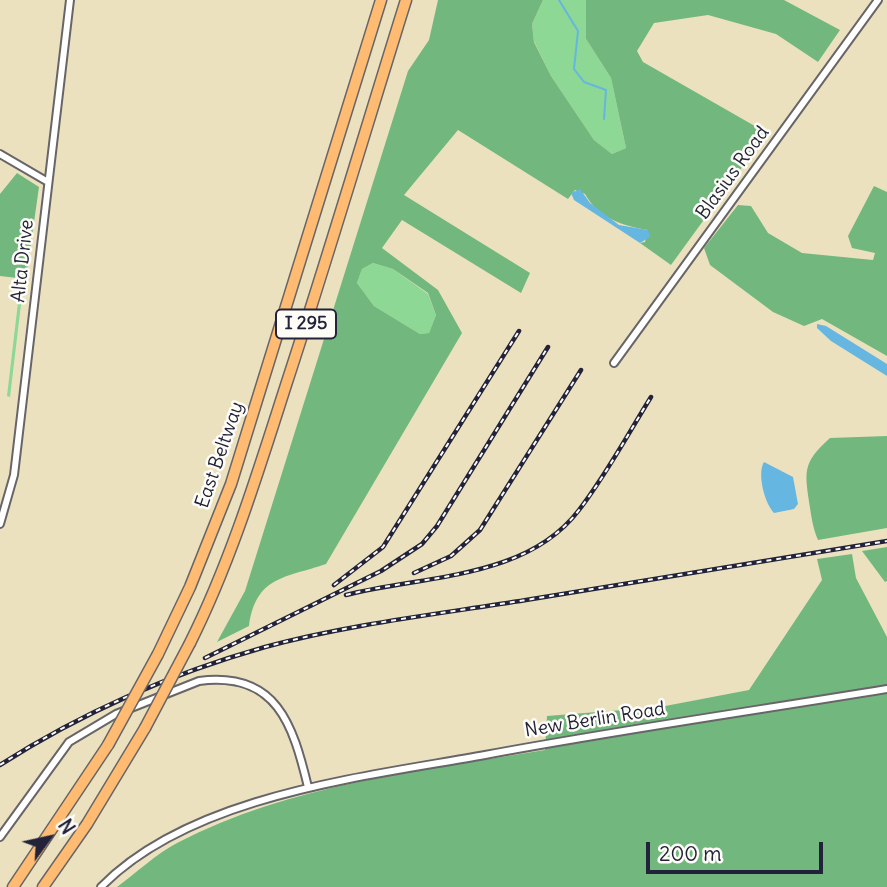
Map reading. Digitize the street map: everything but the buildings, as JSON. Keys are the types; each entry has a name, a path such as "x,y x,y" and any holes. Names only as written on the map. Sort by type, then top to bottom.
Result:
{"highway":[{"name":"East Beltway","path":"14,886 108,745 158,654 190,587 231,484 381,0"},
{"name":"I 295","path":"44,887 145,728 190,643 222,571 259,470 330,250 406,0"}],"street":[{"name":"Alta Drive","path":"0,524 14,475 70,0"},
{"name":"Blasius Road","path":"614,363 878,0"},
{"path":"0,154 48,182"},
{"path":"0,837 59,752 76,736 116,714 199,681 243,684 270,699 293,730 308,787"},
{"name":"New Berlin Road","path":"101,887 133,859 169,838 308,787 590,736 887,690"}],"green space":[{"path":"438,0 543,0 532,24 534,42 551,76 594,140 612,154 626,148 611,78 586,39 586,0 784,0 840,30 818,62 776,34 708,15 654,23 637,51 643,62 767,133 671,265 640,243 645,242 648,230 612,220 597,209 585,194 575,190 568,199 458,130 404,195 530,273 521,293 402,220 382,248 438,290 462,333 326,564 285,577 266,588 258,597 249,626 217,642 245,591 408,71 429,40","holes":["373,263 393,269 428,293 436,315 429,333 420,334 374,306 357,283 362,269"]},
{"path":"543,0 586,0 586,39 611,78 626,148 612,154 594,140 551,76 534,41 532,24"},
{"path":"17,173 39,187 26,279 0,276 0,194"},
{"path":"874,186 887,192 887,356 822,319 804,326 773,312 710,265 704,248 738,205 751,206 768,233 802,253 873,260 875,253 852,248 848,236"},
{"path":"373,263 393,269 428,294 436,315 429,333 420,334 374,306 357,283 362,269"},
{"path":"19,294 22,296 10,397 7,396"},
{"path":"887,436 887,528 818,540 812,520 806,477 814,455 830,438"},
{"path":"887,547 887,581 885,582 862,551"},
{"path":"852,554 856,578 887,637 887,887 117,887 177,843 220,823 265,807 357,782 545,750 547,716 660,707 749,690 822,580 817,559"}],"water":[{"path":"580,189 590,203 619,225 648,230 650,237 640,243 574,200 571,193"},
{"path":"817,324 826,326 887,364 887,376 831,341 817,328"},
{"path":"764,462 793,477 798,504 794,509 774,513 770,508 761,480"}],"waterway":[{"path":"559,0 578,31 574,69 584,82 606,90 604,119"}],"railway":[{"path":"334,585 383,547 519,331"},
{"path":"205,658 381,571 422,544 437,526 548,347"},
{"path":"414,573 451,556 480,530 581,370"},
{"path":"346,595 471,571 531,550 557,533 579,510 608,469 651,397"},
{"path":"0,765 63,728 128,696 195,669 265,647 395,620 887,541"}]}
